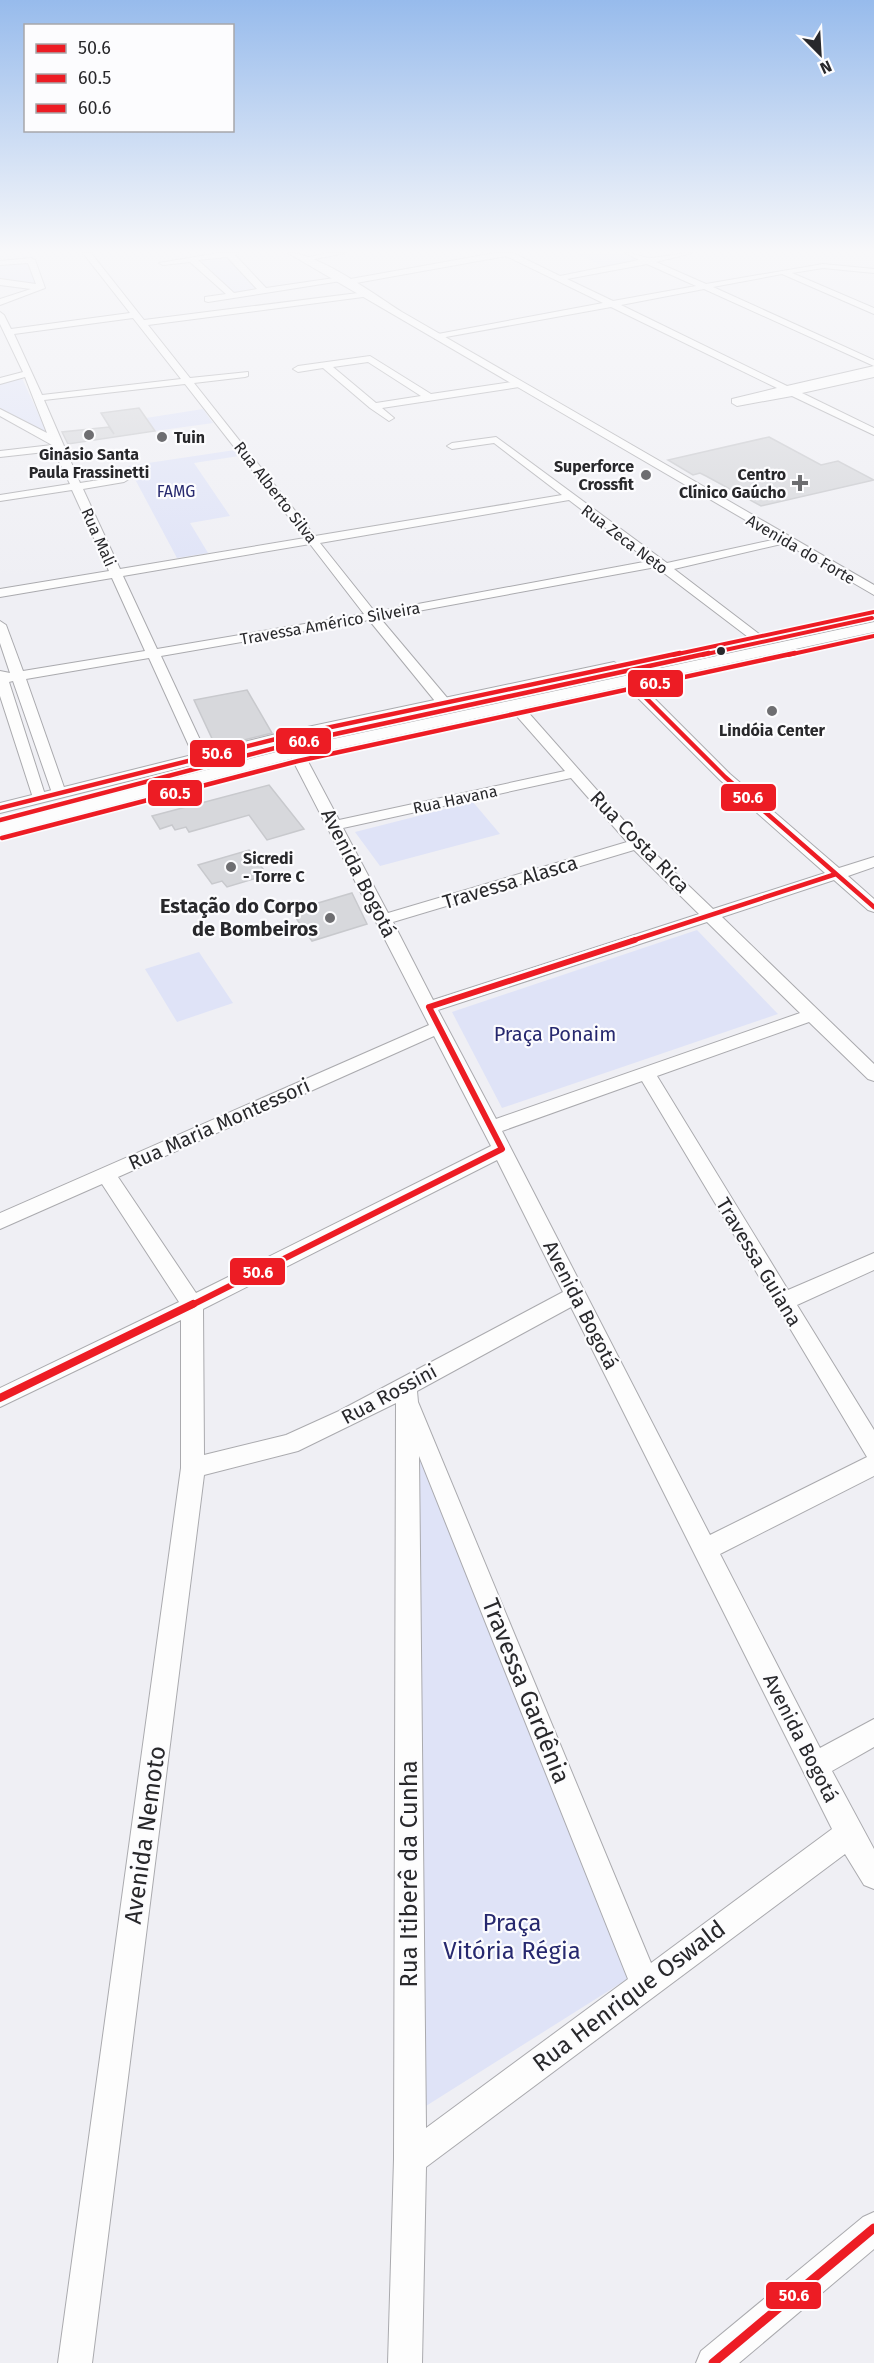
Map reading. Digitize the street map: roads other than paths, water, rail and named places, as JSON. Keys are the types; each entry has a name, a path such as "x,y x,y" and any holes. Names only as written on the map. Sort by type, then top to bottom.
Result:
{"main road":[{"name":"Avenida do Forte","path":"483,363 874,591"},
{"path":"0,808 284,737 874,612"},
{"path":"0,829 296,752 874,627"}],"street":[{"name":"Rua Mali","path":"24,363 56,444 201,757"},
{"name":"Rua Alberto Silva","path":"174,363 372,616 444,703"},
{"path":"298,369 338,363"},
{"path":"378,363 429,398"},
{"path":"733,363 874,432"},
{"path":"325,365 389,418"},
{"path":"335,374 383,366"},
{"path":"789,391 874,369"},
{"path":"0,381 28,373"},
{"path":"39,398 245,374"},
{"path":"789,391 874,374"},
{"path":"373,406 519,384"},
{"path":"0,412 56,444"},
{"name":"Rua Zeca Neto","path":"452,446 494,440 757,637"},
{"path":"0,454 56,444"},
{"path":"0,498 124,480"},
{"path":"0,593 570,497"},
{"name":"Travessa Américo Silveira","path":"1,677 17,677 153,655 660,565 786,540"},
{"path":"0,625 59,793"},
{"path":"1,677 39,798"},
{"path":"629,681 724,777 874,908"},
{"name":"Rua Costa Rica","path":"514,705 637,844 874,1075"},
{"path":"0,735 36,729"},
{"name":"Avenida Bogotá","path":"284,737 296,752 429,1007 849,1834 874,1875"},
{"name":"Rua Havana","path":"334,825 576,773"},
{"name":"Travessa Alasca","path":"383,920 637,844"},
{"path":"429,1007 874,862"},
{"path":"491,1128 811,1015"},
{"name":"Rua Maria Montessori","path":"0,1221 439,1027"},
{"name":"Travessa Guiana","path":"646,1073 874,1450"},
{"path":"0,1398 192,1305 502,1149"},
{"path":"106,1174 192,1305"},
{"path":"783,1302 874,1261"},
{"name":"Rua Rossini","path":"193,1468 290,1444 406,1392 576,1295"},
{"name":"Avenida Nemoto","path":"75,2363 193,1468 192,1305"},
{"name":"Travessa Gardênia","path":"406,1392 645,1984"},
{"name":"Rua Itiberê da Cunha","path":"405,2363 410,2159 406,1392"},
{"path":"705,1549 874,1466"},
{"path":"815,1766 874,1732"},
{"name":"Rua Henrique Oswald","path":"410,2159 849,1834"},
{"path":"713,2363 874,2228"}],"place":[{"name":"Ginásio Santa Paula Frassinetti","path":"89,435"},
{"name":"Tuin","path":"162,437"},
{"name":"Superforce Crossfit","path":"646,475"},
{"name":"Centro Clínico Gaúcho","path":"800,483"},
{"name":"Lindóia Center","path":"772,711"},
{"name":"Sicredi - Torre C","path":"231,867"},
{"name":"Estação do Corpo de Bombeiros","path":"330,918"}],"park label":[{"name":"FAMG","path":"176,491"},
{"name":"Praça Ponaim","path":"555,1034"},
{"name":"Praça Vitória Régia","path":"512,1937"}]}
